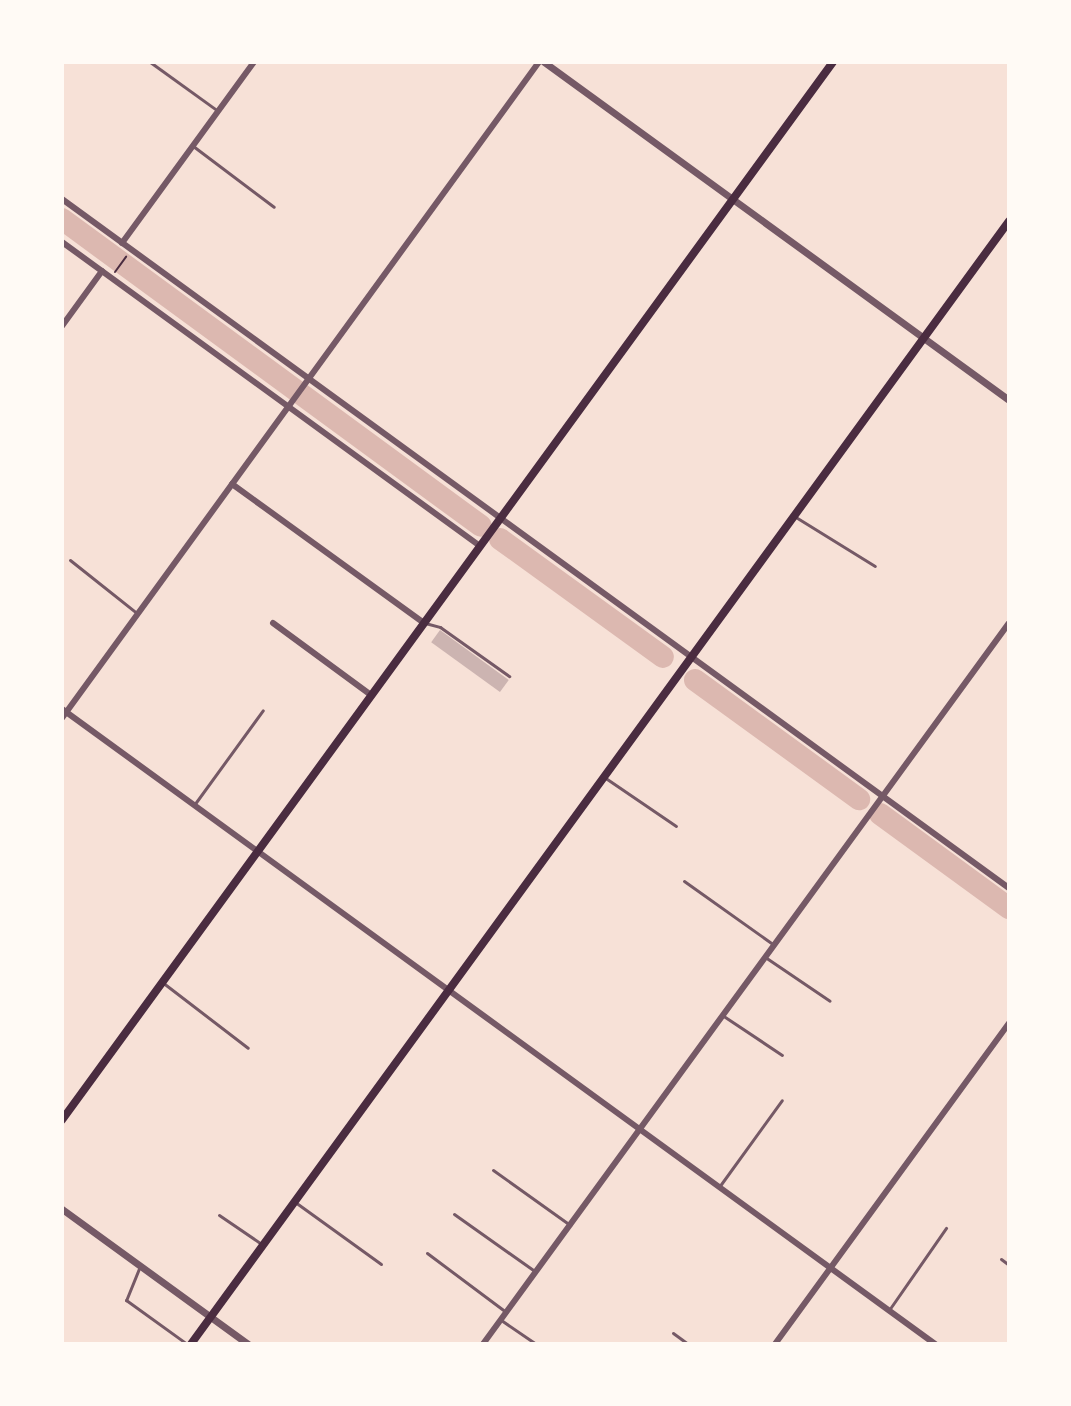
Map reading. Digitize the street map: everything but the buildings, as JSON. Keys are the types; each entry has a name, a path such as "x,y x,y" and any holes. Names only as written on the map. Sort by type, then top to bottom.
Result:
{"main road":[{"path":"62,1120 833,62"},
{"path":"189,1344 1009,221"}],"street":[{"path":"122,243 254,62"},
{"path":"935,1344 63,713 542,62 1009,400"},
{"path":"62,199 1009,888"},
{"path":"62,242 480,546"},
{"path":"62,326 102,271"},
{"path":"232,484 424,623"},
{"path":"273,623 371,695"},
{"path":"483,1344 1009,623"},
{"path":"775,1344 1009,1023"},
{"path":"62,1209 248,1344"}],"lane":[{"path":"150,62 218,111"},
{"path":"193,146 274,207"},
{"path":"794,516 875,566"},
{"path":"70,560 138,614"},
{"path":"424,623 440,627 509,676"},
{"path":"194,805 263,710"},
{"path":"604,777 676,826"},
{"path":"684,881 774,945"},
{"path":"765,957 830,1001"},
{"path":"162,982 248,1048"},
{"path":"722,1015 782,1055"},
{"path":"719,1187 782,1100"},
{"path":"493,1170 570,1225"},
{"path":"295,1202 381,1264"},
{"path":"454,1214 536,1272"},
{"path":"219,1215 263,1245"},
{"path":"889,1310 946,1228"},
{"path":"427,1253 506,1312"},
{"path":"1001,1259 1009,1265"},
{"path":"140,1266 124,1297 189,1344"},
{"path":"501,1320 536,1344"},
{"path":"673,1333 688,1344"}],"path":[{"path":"111,278 131,250"}],"waterway":[{"path":"62,219 481,526"},
{"path":"500,539 663,657"},
{"path":"695,680 859,799"},
{"path":"880,814 1009,908"}]}
